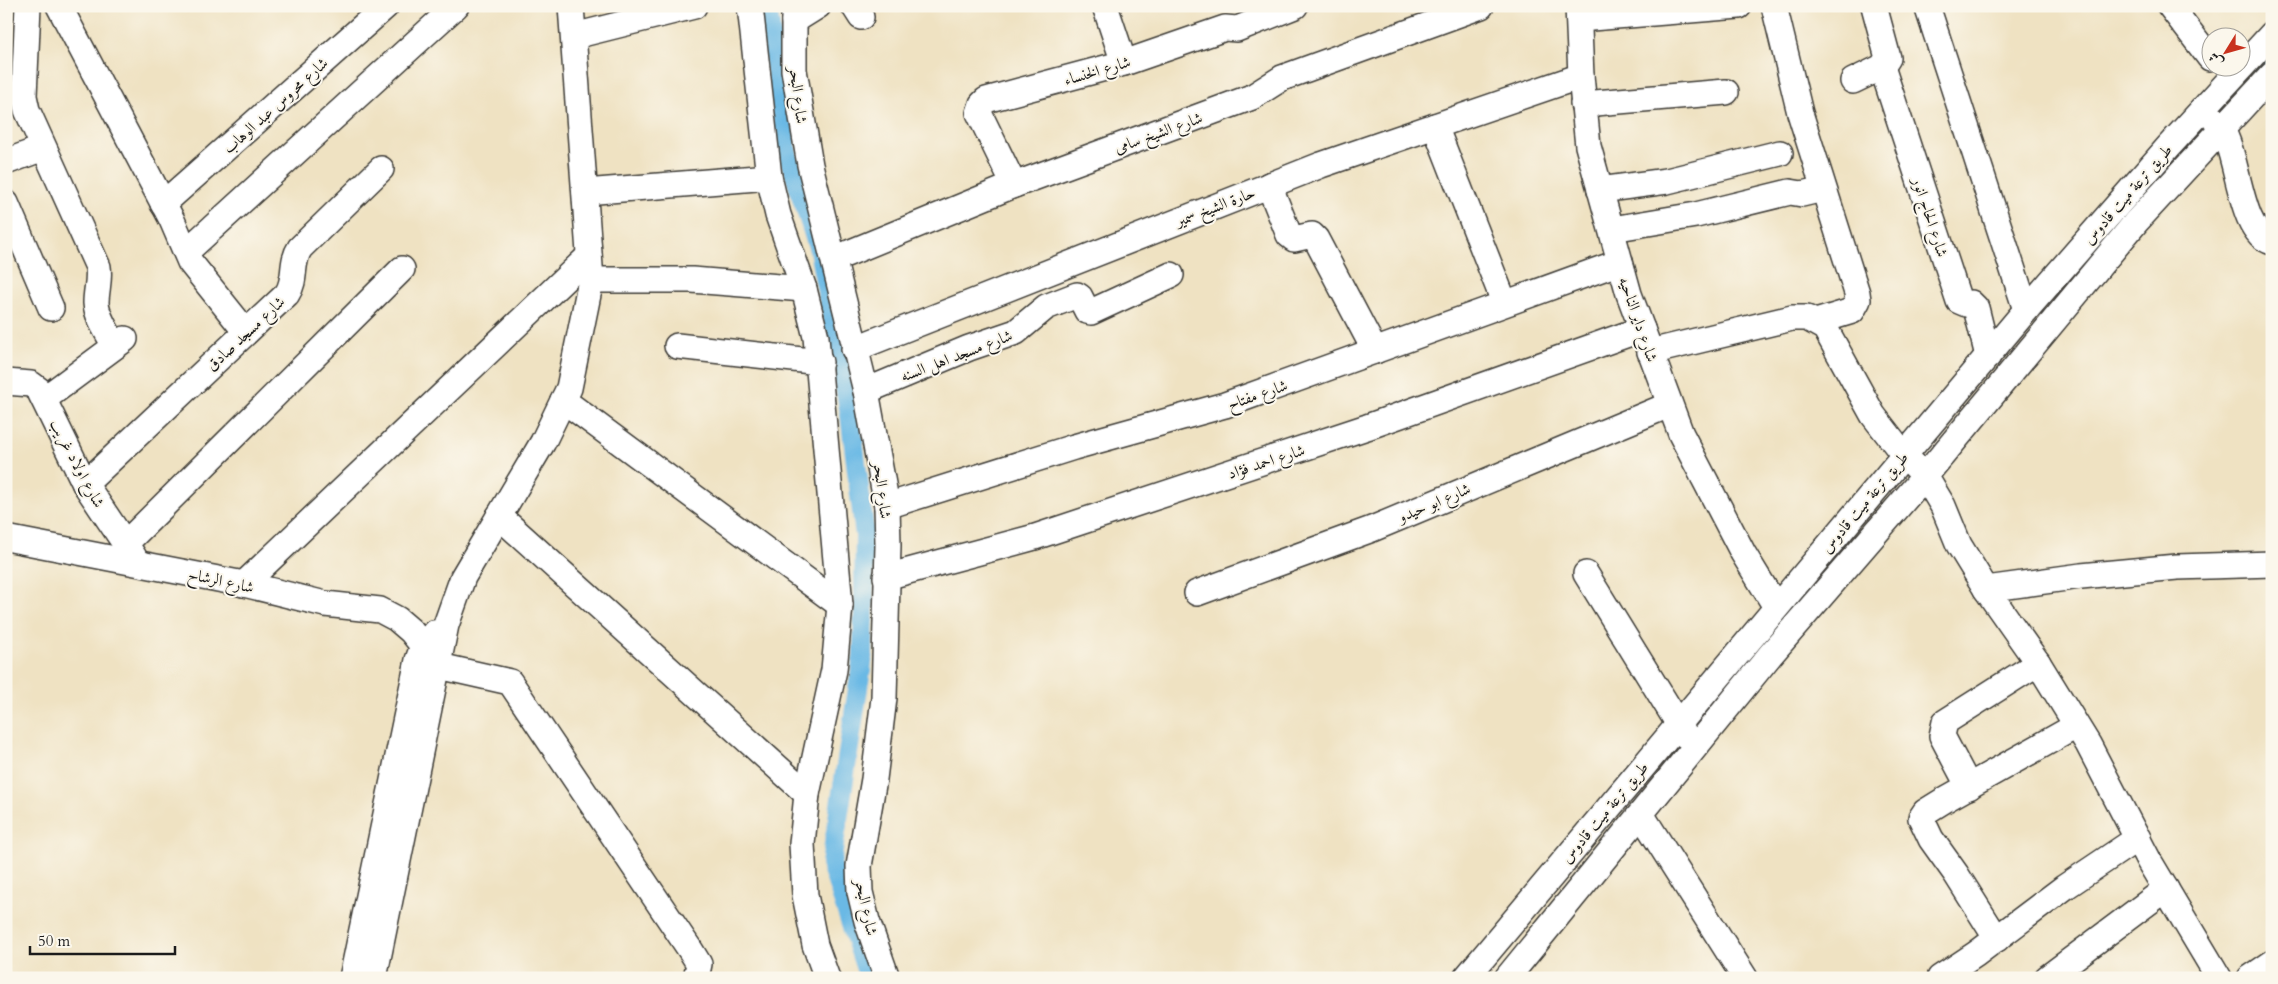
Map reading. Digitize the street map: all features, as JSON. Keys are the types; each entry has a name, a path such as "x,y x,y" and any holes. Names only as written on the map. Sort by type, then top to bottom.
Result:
{"street":[{"path":"6,8 11,6"},
{"path":"28,6 24,96 26,110 98,268 99,284 96,303 98,314 120,342 44,398"},
{"path":"59,6 202,281 246,332"},
{"name":"شارع محروس عبد الوهاب","path":"163,204 386,6"},
{"path":"186,252 456,6"},
{"path":"374,978 446,625 463,577 543,442 569,388 590,268 574,36 570,6"},
{"path":"574,36 694,6"},
{"name":"شارع البحر","path":"750,6 780,114 810,165 854,349 866,391 887,506 888,545 884,698 874,779 859,866 860,892 867,921 887,978"},
{"path":"794,13 818,6"},
{"path":"1105,6 1124,63"},
{"name":"شارع الخنساء","path":"1014,185 979,114 982,104 986,100 1124,63 1225,28 1237,29 1295,6"},
{"name":"شارع الشيخ سامى","path":"834,259 1014,185 1252,97 1282,78 1481,6"},
{"path":"1578,12 1739,6"},
{"path":"1774,6 1800,112 1858,300 1852,311 1816,322"},
{"name":"شارع الحاج انور","path":"1874,6 1888,53 1886,63 1882,67 1959,301 1966,304 1971,303 1976,308 1988,356"},
{"path":"1927,6 2026,310"},
{"path":"2170,6 2200,45"},
{"name":"شارع داير الناحيه","path":"1578,12 1582,104 1588,146 1620,262 1646,341 1669,405 1718,507 1776,607"},
{"name":"شارع البحر","path":"794,13 794,70 780,114 769,177 778,215 804,288 820,362 840,605 834,670 807,794 802,844 805,895 815,945 827,978"},
{"name":"طريق ترعة ميت قادوس","path":"2250,52 2272,34"},
{"path":"1853,81 1882,67"},
{"name":"طريق ترعة ميت قادوس","path":"1466,978 2026,310 2214,118 2272,75"},
{"name":"حارة الشيخ سمير","path":"854,349 1321,165 1580,76"},
{"name":"طريق ترعة ميت قادوس","path":"1514,975 1693,749 2136,222 2214,118 2222,78"},
{"path":"1582,104 1726,92"},
{"path":"2214,118 2257,232 2272,242"},
{"path":"1434,126 1504,302"},
{"path":"6,162 43,148"},
{"path":"1600,190 1667,181 1780,153"},
{"name":"شارع مسجد صادق","path":"85,484 291,288 294,260 300,248 381,169"},
{"path":"585,192 769,177"},
{"path":"1269,186 1289,235 1294,239 1312,235 1316,239 1375,351"},
{"path":"1612,230 1696,215 1790,192 1802,194 1823,189"},
{"path":"6,203 51,308"},
{"name":"شارع مفتاح","path":"887,506 1074,447 1225,405 1504,302 1620,262"},
{"path":"244,584 590,268 692,280 804,288"},
{"path":"131,553 402,269"},
{"name":"شارع مسجد اهل السنه","path":"866,391 968,348 1016,332 1027,325 1041,311 1060,301 1078,296 1086,309 1091,312 1171,275"},
{"name":"شارع احمد فؤاد","path":"886,577 1035,537 1368,427 1646,341 1792,318 1807,318 1816,322"},
{"path":"1816,322 1824,328 1840,352 1872,415 1904,455 1924,476 1943,506 1959,545 1986,589 2038,663 2076,726 2120,802 2166,889 2220,978"},
{"path":"677,346 820,362"},
{"name":"شارع اولاد غريب","path":"6,382 30,384 39,390 85,484 131,553"},
{"path":"563,400 840,605"},
{"name":"شارع ابو حيدو","path":"1197,594 1372,529 1669,405"},
{"path":"499,516 807,794"},
{"name":"شارع الرشاح","path":"6,538 131,553 325,604 380,610 397,619 411,631 423,646"},
{"path":"1986,589 2081,576 2177,567 2272,564"},
{"path":"1586,574 1693,749"},
{"path":"352,978 418,660 423,646 432,634 446,625"},
{"path":"1753,634 1772,654"},
{"path":"1969,787 1942,736 1945,722 2038,663"},
{"path":"439,666 510,682 691,950 699,964 696,978"},
{"path":"1997,939 1956,874 1931,839 1921,818 1925,812 2076,726"},
{"path":"1641,814 1745,978"},
{"path":"1940,978 1997,939 2065,887 2138,838"},
{"path":"2047,978 2166,889"},
{"path":"2250,978 2272,963"}],"waterway":[{"path":"767,6 787,152 819,250 850,414 865,536 863,656 831,864 869,978"},
{"path":"2237,91 2272,54"}]}
